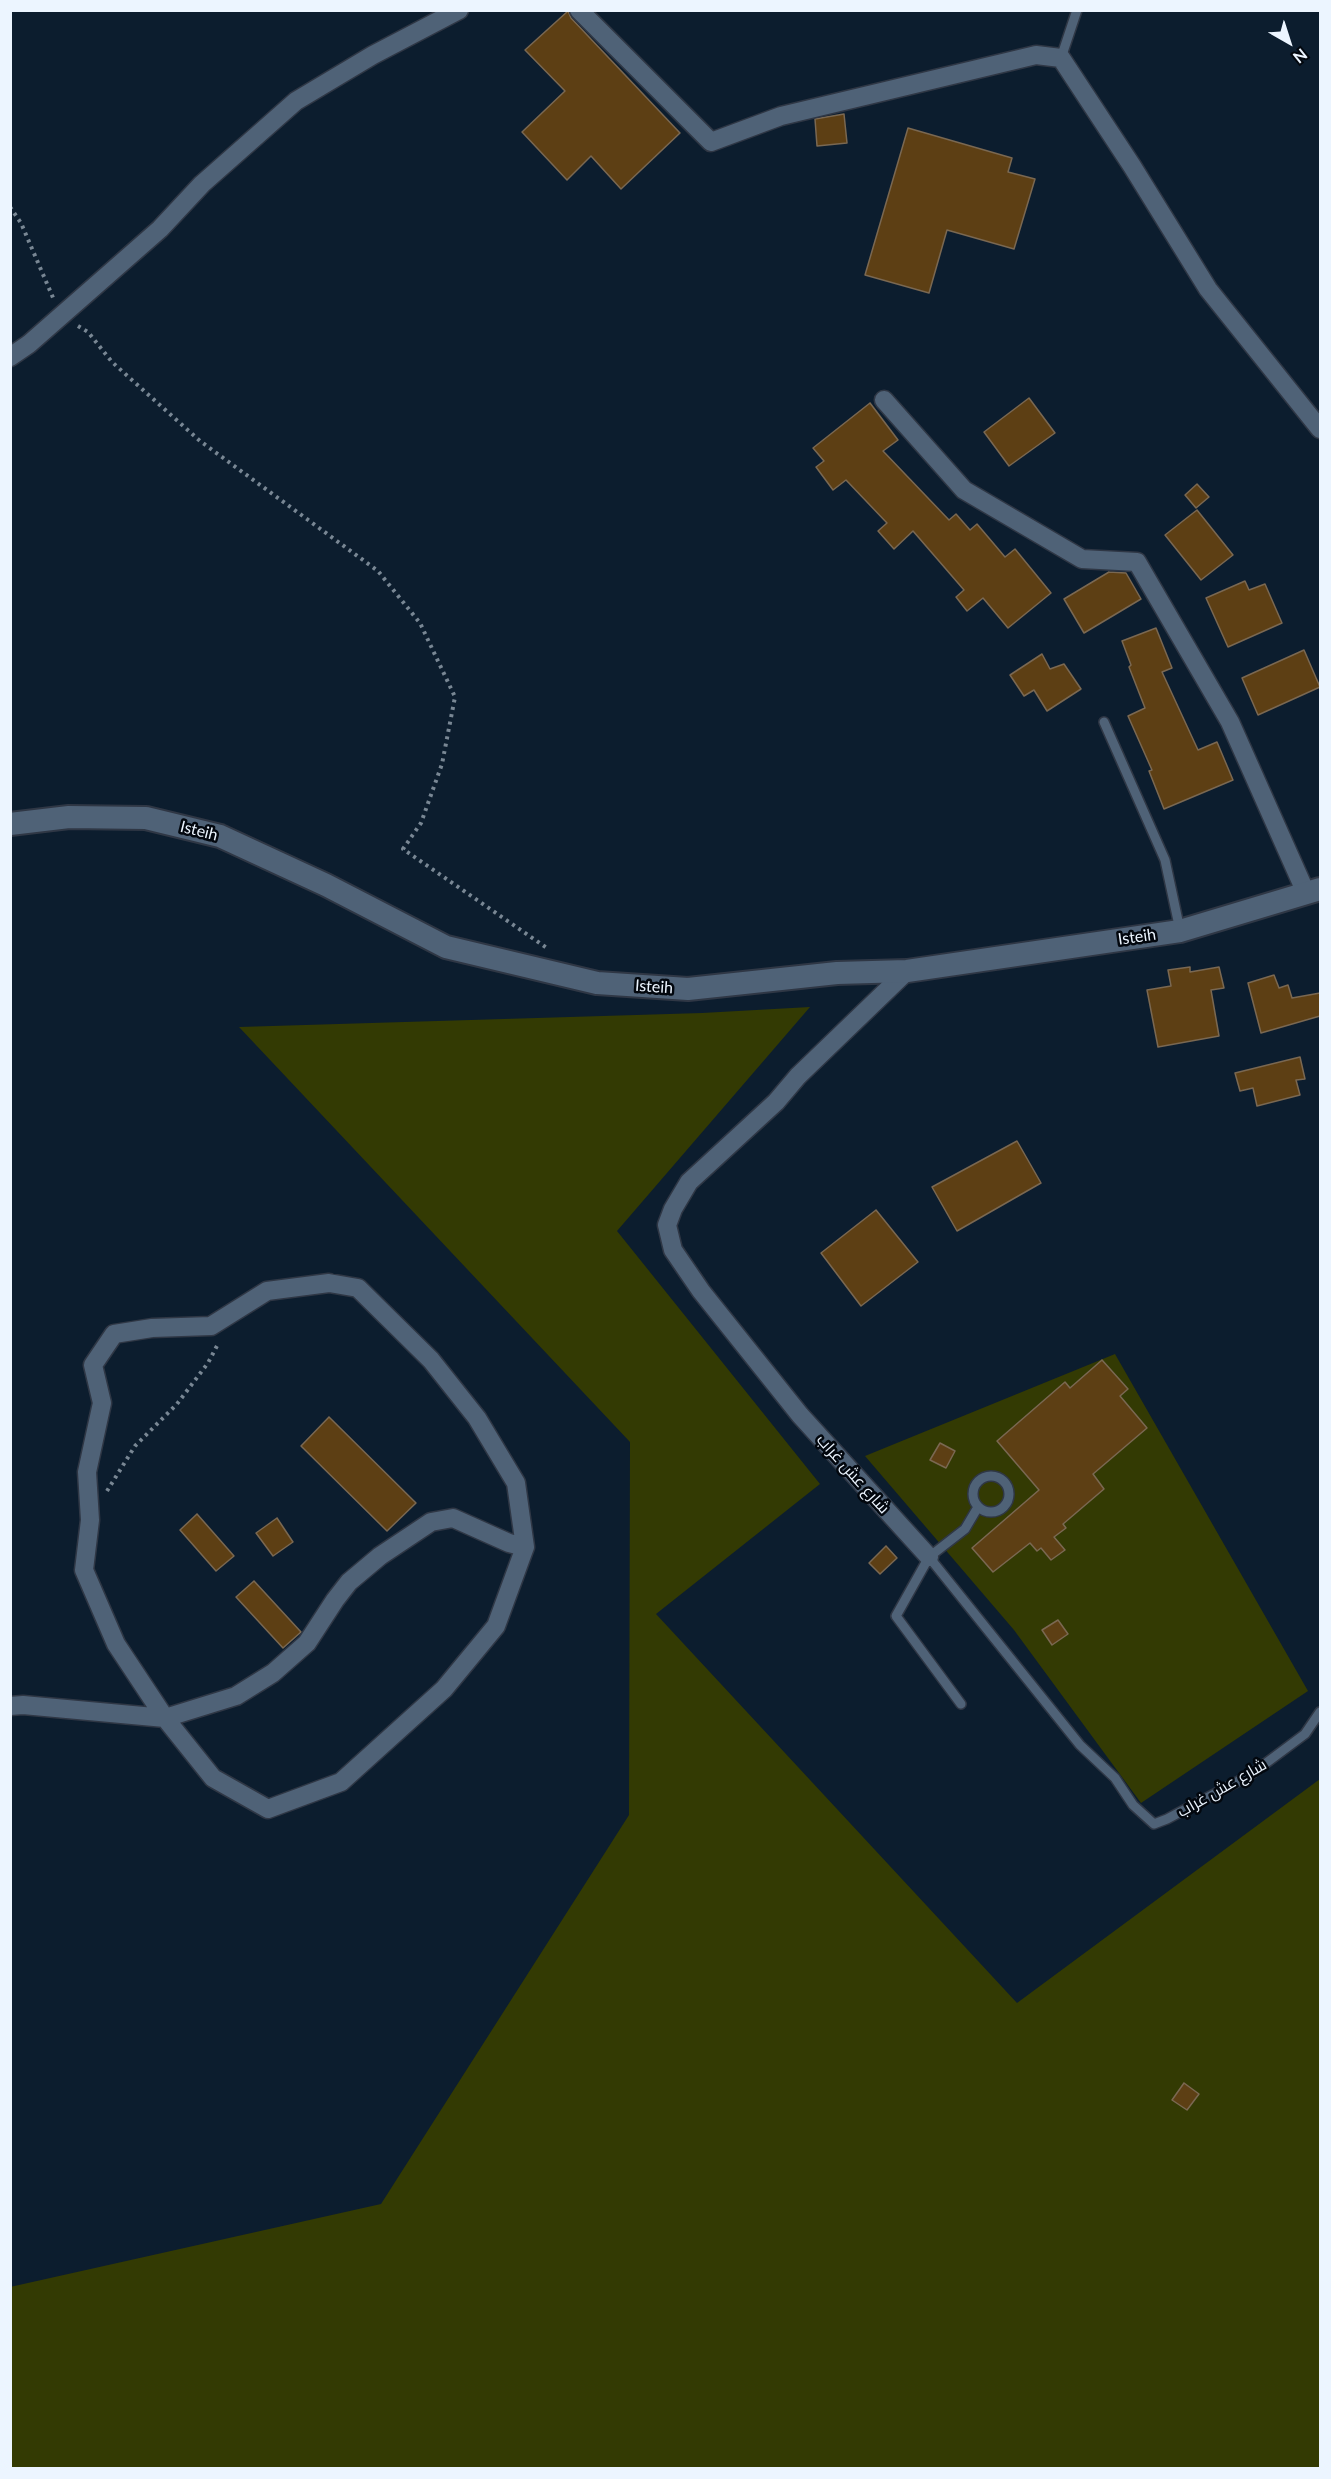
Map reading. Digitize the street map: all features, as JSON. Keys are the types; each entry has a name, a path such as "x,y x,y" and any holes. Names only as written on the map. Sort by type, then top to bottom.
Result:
{"street":[{"path":"10,357 160,229 202,184 296,101 373,55 459,10"},
{"path":"579,10 711,142 781,116 1036,55 1061,58 1132,166 1208,289 1320,429"},
{"path":"884,400 964,490 1082,559 1137,562 1230,722 1313,891"},
{"name":"Isteih","path":"10,824 69,817 146,819 220,836 326,885 446,947 597,983 688,989 837,973 907,971 1180,931 1313,891"},
{"name":"شارع عش غراب","path":"907,971 798,1076 776,1102 689,1182 673,1209 667,1225 673,1250 701,1291 800,1415 929,1557"},
{"path":"329,1283 358,1288 431,1360 477,1418 516,1483 525,1547 496,1626 444,1689 340,1782 268,1809 213,1778 165,1718 116,1644 84,1570 90,1520 87,1473 102,1403 93,1365 114,1334 152,1328 211,1326 267,1291 329,1283"},
{"path":"10,1706 23,1705 165,1718 236,1696 273,1673 307,1644 334,1600 350,1582 380,1556 431,1522 453,1518 509,1543 525,1547"}],"lane":[{"path":"1061,58 1077,10"},
{"path":"1104,722 1165,860 1180,931"},
{"path":"989,1475 1000,1477 1010,1493 1006,1505 996,1512 978,1507 973,1491 978,1480 989,1475"},
{"path":"962,1704 896,1616 929,1557 965,1529 978,1507"},
{"name":"شارع عش غراب","path":"929,1557 1080,1745 1115,1778 1133,1805 1154,1824 1250,1775 1305,1734 1320,1712"}],"path":[{"path":"10,207 21,223 60,315 88,332 112,362 200,441 378,571 420,623 455,697 438,774 422,823 403,849 549,949"},
{"path":"90,1520 135,1446 177,1404 208,1363 222,1337"}],"green space":[{"path":"810,1007 617,1231 820,1484 656,1614 1017,2003 1320,1779 1320,2468 11,2468 10,2287 381,2204 629,1815 630,1442 239,1027 702,1013"},
{"path":"1115,1354 1308,1691 1141,1803 1014,1630 865,1456"}],"building":[{"path":"568,11 571,18 680,133 621,189 591,156 567,180 522,132 565,91 525,50"},
{"path":"844,114 847,143 817,146 815,119"},
{"path":"908,128 1012,158 1008,172 1035,179 1014,249 947,230 929,293 865,275"},
{"path":"1029,398 1055,433 1009,466 984,432"},
{"path":"870,403 898,440 883,451 949,520 956,514 970,530 977,524 1005,557 1015,549 1051,593 1008,628 983,598 967,611 956,597 964,590 913,531 894,549 878,531 887,523 846,480 833,490 816,467 824,461 813,448"},
{"path":"1197,484 1209,497 1196,508 1185,495"},
{"path":"1197,510 1233,555 1201,580 1165,535"},
{"path":"1109,572 1126,573 1141,599 1084,633 1064,599"},
{"path":"1245,581 1249,590 1265,584 1282,623 1228,647 1206,598"},
{"path":"1156,628 1172,668 1162,672 1198,750 1217,742 1233,780 1164,809 1149,771 1152,770 1128,716 1145,708 1129,667 1131,665 1122,641"},
{"path":"1304,650 1320,687 1258,715 1242,678"},
{"path":"1042,654 1050,669 1064,664 1081,689 1047,711 1034,690 1024,696 1010,675"},
{"path":"1190,967 1190,972 1219,967 1224,988 1211,990 1219,1036 1158,1047 1147,990 1171,986 1168,970"},
{"path":"1274,975 1279,988 1288,985 1292,998 1320,993 1320,1016 1261,1033 1248,983"},
{"path":"1300,1057 1305,1079 1296,1080 1300,1095 1257,1106 1253,1088 1240,1091 1235,1073"},
{"path":"1017,1141 1041,1183 957,1231 932,1187"},
{"path":"876,1210 918,1262 861,1306 821,1253"},
{"path":"1102,1360 1128,1389 1120,1396 1147,1428 1093,1474 1104,1489 1063,1524 1066,1528 1054,1537 1065,1550 1051,1560 1041,1548 1037,1551 1030,1543 993,1572 972,1548 1039,1490 997,1441 1065,1382 1070,1388"},
{"path":"329,1417 416,1503 387,1531 301,1446"},
{"path":"940,1443 955,1451 946,1468 930,1460"},
{"path":"197,1514 234,1556 216,1571 180,1530"},
{"path":"277,1518 293,1542 273,1556 256,1533"},
{"path":"886,1546 897,1558 880,1574 869,1563"},
{"path":"254,1581 301,1632 283,1648 236,1597"},
{"path":"1058,1620 1068,1634 1052,1645 1042,1630"},
{"path":"1184,2083 1199,2094 1187,2110 1172,2100"}]}
